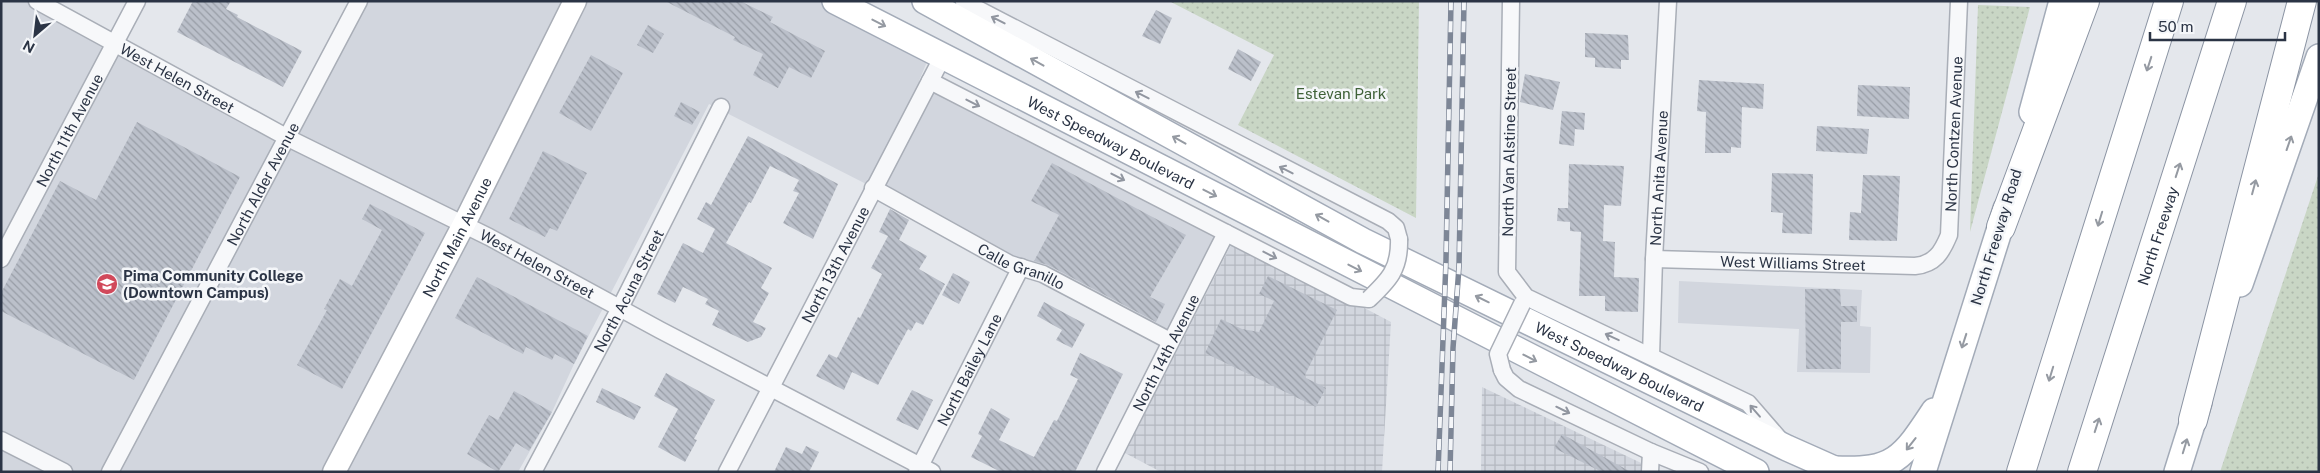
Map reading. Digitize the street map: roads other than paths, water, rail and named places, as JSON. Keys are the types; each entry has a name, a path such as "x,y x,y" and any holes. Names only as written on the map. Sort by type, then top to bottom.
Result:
{"highway":[{"path":"2001,227 2085,1"},
{"path":"2021,472 2169,1"},
{"name":"North Freeway","path":"2082,472 2232,1"},
{"path":"2193,420 2302,1"}],"main road":[{"name":"North Main Avenue","path":"334,472 464,224 575,1"},
{"name":"West Speedway Boulevard","path":"835,1 1688,439 1756,472"},
{"name":"West Speedway Boulevard","path":"926,1 962,7 1363,241 1787,448 1838,470"},
{"name":"North Freeway Road","path":"1923,472 2001,227 2062,1"},
{"path":"2176,472 2319,57"},
{"path":"1838,470 1861,470 1887,465 1909,448 1948,390"}],"street":[{"name":"West Helen Street","path":"37,1 288,138 464,224 923,470"},
{"name":"North 11th Avenue","path":"1,259 116,43 136,1"},
{"name":"North Alder Avenue","path":"110,472 359,1"},
{"name":"North Van Alstine Street","path":"1511,1 1507,272 1524,301"},
{"name":"North Anita Avenue","path":"1652,356 1654,259 1668,1"},
{"name":"North Contzen Avenue","path":"1932,261 1944,248 1949,235 1959,1"},
{"name":"West Speedway Boulevard","path":"930,81 1351,297 1369,299 1388,281 1400,257 1396,228 1388,221 962,7"},
{"name":"North 13th Avenue","path":"726,472 771,389 873,188 943,56"},
{"name":"North Acuna Street","path":"533,472 620,308 721,107"},
{"name":"Calle Granillo","path":"873,188 1010,264 1043,274 1170,342"},
{"name":"North 14th Avenue","path":"1105,472 1226,233"},
{"name":"West Williams Street","path":"1654,259 1915,266 1932,261"},
{"name":"North Bailey Lane","path":"923,470 1021,267"},
{"path":"1700,472 1651,452 1519,389 1506,378 1498,354 1524,301 1652,356 1748,403 1787,448"},
{"path":"1,440 64,472"},
{"path":"1650,472 1651,452"}],"railway":[{"path":"1438,472 1446,260 1451,1"},
{"path":"1450,472 1453,348 1459,267 1464,1"}],"place":[{"name":"Pima Community College (Downtown Campus)","path":"107,284"}],"park label":[{"name":"Estevan Park","path":"1341,93"}]}
